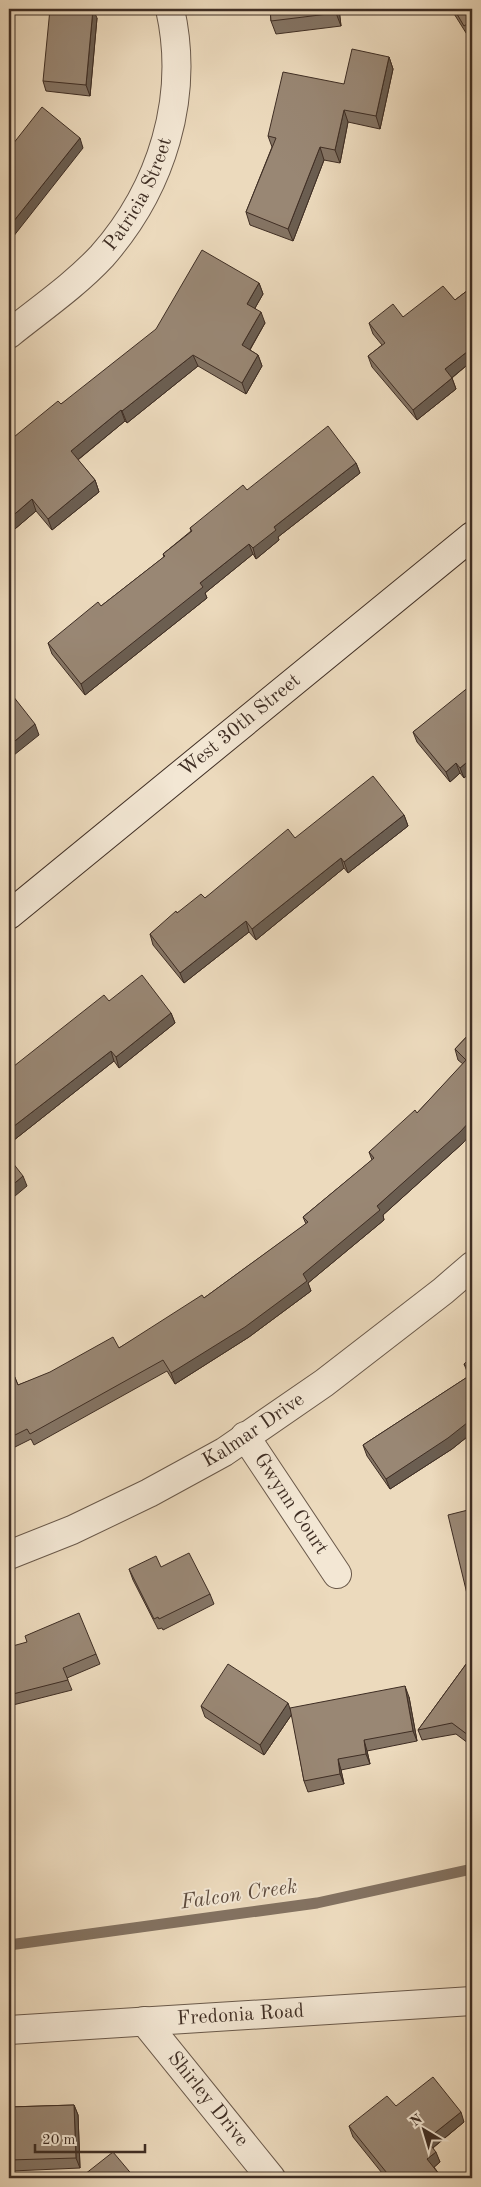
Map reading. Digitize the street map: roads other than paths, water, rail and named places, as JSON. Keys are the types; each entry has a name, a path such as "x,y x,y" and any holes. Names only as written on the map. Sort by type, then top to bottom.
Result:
{"street":[{"name":"Patricia Street","path":"9,334 101,257 145,195 166,144 176,95 176,40 170,9"},
{"name":"West 30th Street","path":"9,915 472,536"},
{"name":"Kalmar Drive","path":"9,1555 72,1530 149,1493 224,1452 324,1382 472,1266"},
{"name":"Gwynn Court","path":"245,1436 337,1574"},
{"name":"Fredonia Road","path":"9,2030 472,2001"},
{"name":"Shirley Drive","path":"144,2021 271,2178"}],"waterway":[{"name":"Falcon Creek","path":"9,1945 317,1903 472,1869"}]}
